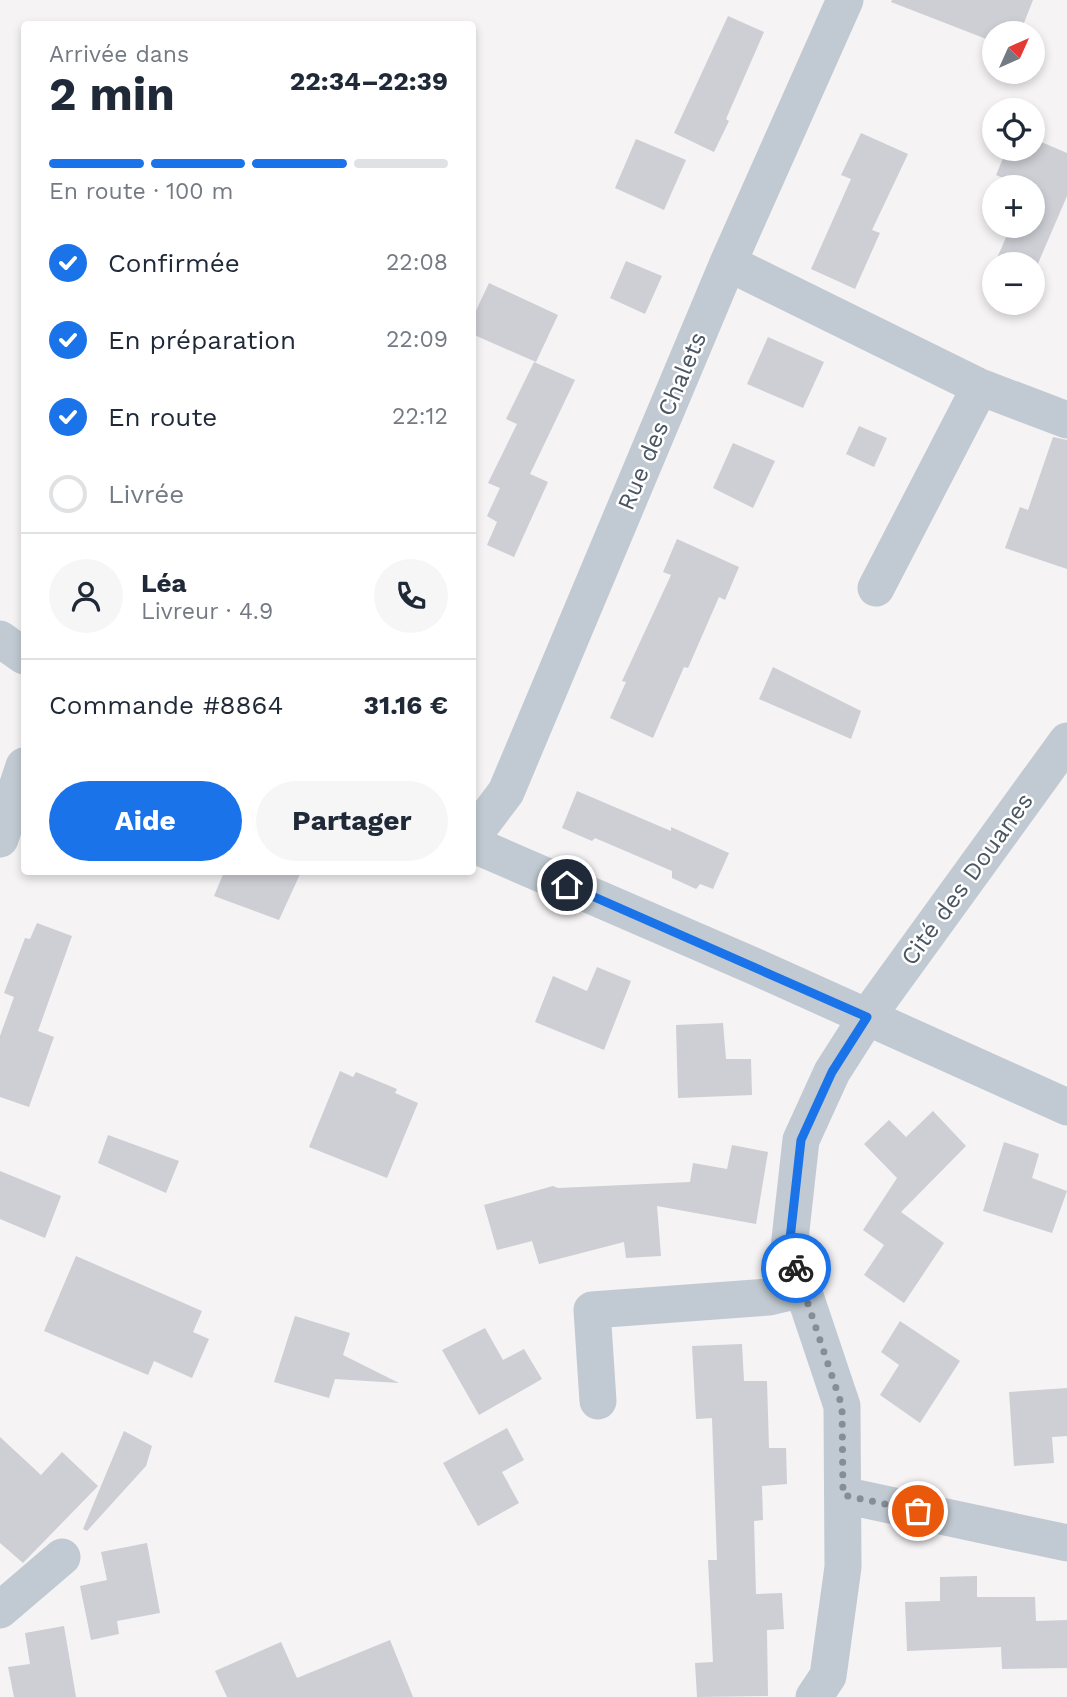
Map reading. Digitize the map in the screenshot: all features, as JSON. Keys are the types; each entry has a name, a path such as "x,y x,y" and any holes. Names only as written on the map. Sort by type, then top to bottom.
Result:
{"street":[{"name":"Rue des Chalets","path":"476,832 506,792 728,262 845,0"},
{"path":"728,262 980,387 1067,420"},
{"path":"876,588 980,387"},
{"path":"0,639 21,654"},
{"name":"Cité des Douanes","path":"814,1697 828,1676 843,1567 842,1406 789,1248 801,1140 832,1072 867,1017 1067,741"},
{"path":"0,839 21,774"},
{"path":"476,846 1067,1107"},
{"path":"598,1402 592,1310 769,1297 803,1289"},
{"path":"843,1495 1067,1543"},
{"path":"0,1610 62,1557"}],"building":[{"path":"1033,0 1025,21 982,21 982,37 891,2"},
{"path":"728,16 764,32 714,152 674,133"},
{"path":"861,133 908,154 872,230 880,233 855,289 811,269 851,179 841,175"},
{"path":"636,139 686,160 664,210 615,188"},
{"path":"1045,144 1067,153 1067,196 1043,252 1000,252 1006,238 1045,238 1045,175 996,175 1002,161 1045,161"},
{"path":"626,261 662,276 645,314 610,298"},
{"path":"489,283 558,315 536,362 476,336 476,311"},
{"path":"768,337 824,362 803,408 747,384"},
{"path":"534,362 575,380 530,474 548,482 514,557 487,545 497,522 487,516 500,488 488,483 517,424 506,419"},
{"path":"859,426 887,438 874,467 846,454"},
{"path":"1053,437 1067,440 1067,569 1005,548 1020,507 1028,510"},
{"path":"733,443 775,461 753,508 713,488"},
{"path":"677,539 739,567 725,600 719,597 653,738 610,718 626,682 622,681 671,575 663,572"},
{"path":"773,667 861,711 851,739 759,699"},
{"path":"577,791 671,831 671,827 729,853 713,889 700,884 696,889 672,878 672,871 595,838 592,841 562,828"},
{"path":"223,875 300,875 279,920 214,896"},
{"path":"37,923 72,936 38,1031 54,1037 29,1107 0,1097 0,1036 14,997 4,993 25,938 30,939"},
{"path":"597,967 631,981 604,1050 535,1022 553,976 587,991"},
{"path":"723,1023 726,1059 751,1059 752,1095 678,1098 676,1025"},
{"path":"340,1071 353,1077 356,1072 397,1089 395,1093 418,1103 387,1178 309,1147"},
{"path":"933,1111 966,1146 901,1212 944,1243 904,1303 864,1275 884,1245 863,1230 897,1178 864,1144 889,1120 906,1137"},
{"path":"108,1135 179,1161 166,1193 98,1163"},
{"path":"1004,1142 1039,1154 1032,1178 1067,1191 1052,1233 983,1211"},
{"path":"732,1145 768,1152 756,1224 657,1206 661,1256 626,1258 624,1242 539,1264 532,1241 497,1250 484,1205 553,1186 558,1188 690,1182 693,1163 727,1169"},
{"path":"0,1171 61,1196 45,1238 0,1219"},
{"path":"76,1256 202,1311 193,1332 209,1339 192,1378 154,1361 148,1375 44,1331"},
{"path":"295,1316 350,1333 343,1355 399,1383 335,1379 329,1398 274,1382"},
{"path":"900,1321 960,1361 920,1423 880,1395 899,1365 881,1352"},
{"path":"485,1328 503,1360 524,1349 542,1379 479,1415 442,1350"},
{"path":"742,1344 744,1381 767,1381 769,1448 786,1448 787,1484 762,1486 763,1520 754,1521 756,1594 782,1593 784,1629 767,1630 768,1696 697,1697 695,1663 713,1662 708,1560 717,1560 712,1418 696,1419 692,1346"},
{"path":"1067,1388 1067,1436 1052,1437 1054,1463 1014,1466 1009,1392"},
{"path":"507,1428 524,1460 502,1472 519,1503 478,1526 443,1463"},
{"path":"124,1431 152,1446 146,1466 87,1531 83,1529"},
{"path":"0,1437 41,1475 62,1452 98,1486 23,1563 0,1543"},
{"path":"147,1543 160,1613 117,1621 119,1634 91,1640 80,1586 107,1580 101,1552"},
{"path":"977,1576 977,1597 1035,1597 1036,1621 1067,1620 1067,1668 1002,1669 1001,1647 907,1651 905,1602 940,1601 940,1577"},
{"path":"64,1626 76,1697 14,1697 8,1667 30,1664 25,1633"},
{"path":"390,1640 413,1697 227,1697 215,1671 281,1642 297,1678"}],"way so far":[{"path":"796,1268 842,1406 843,1495 918,1511"}],"route":[{"path":"567,885 867,1017 832,1072 801,1140 789,1248 796,1268"}]}
